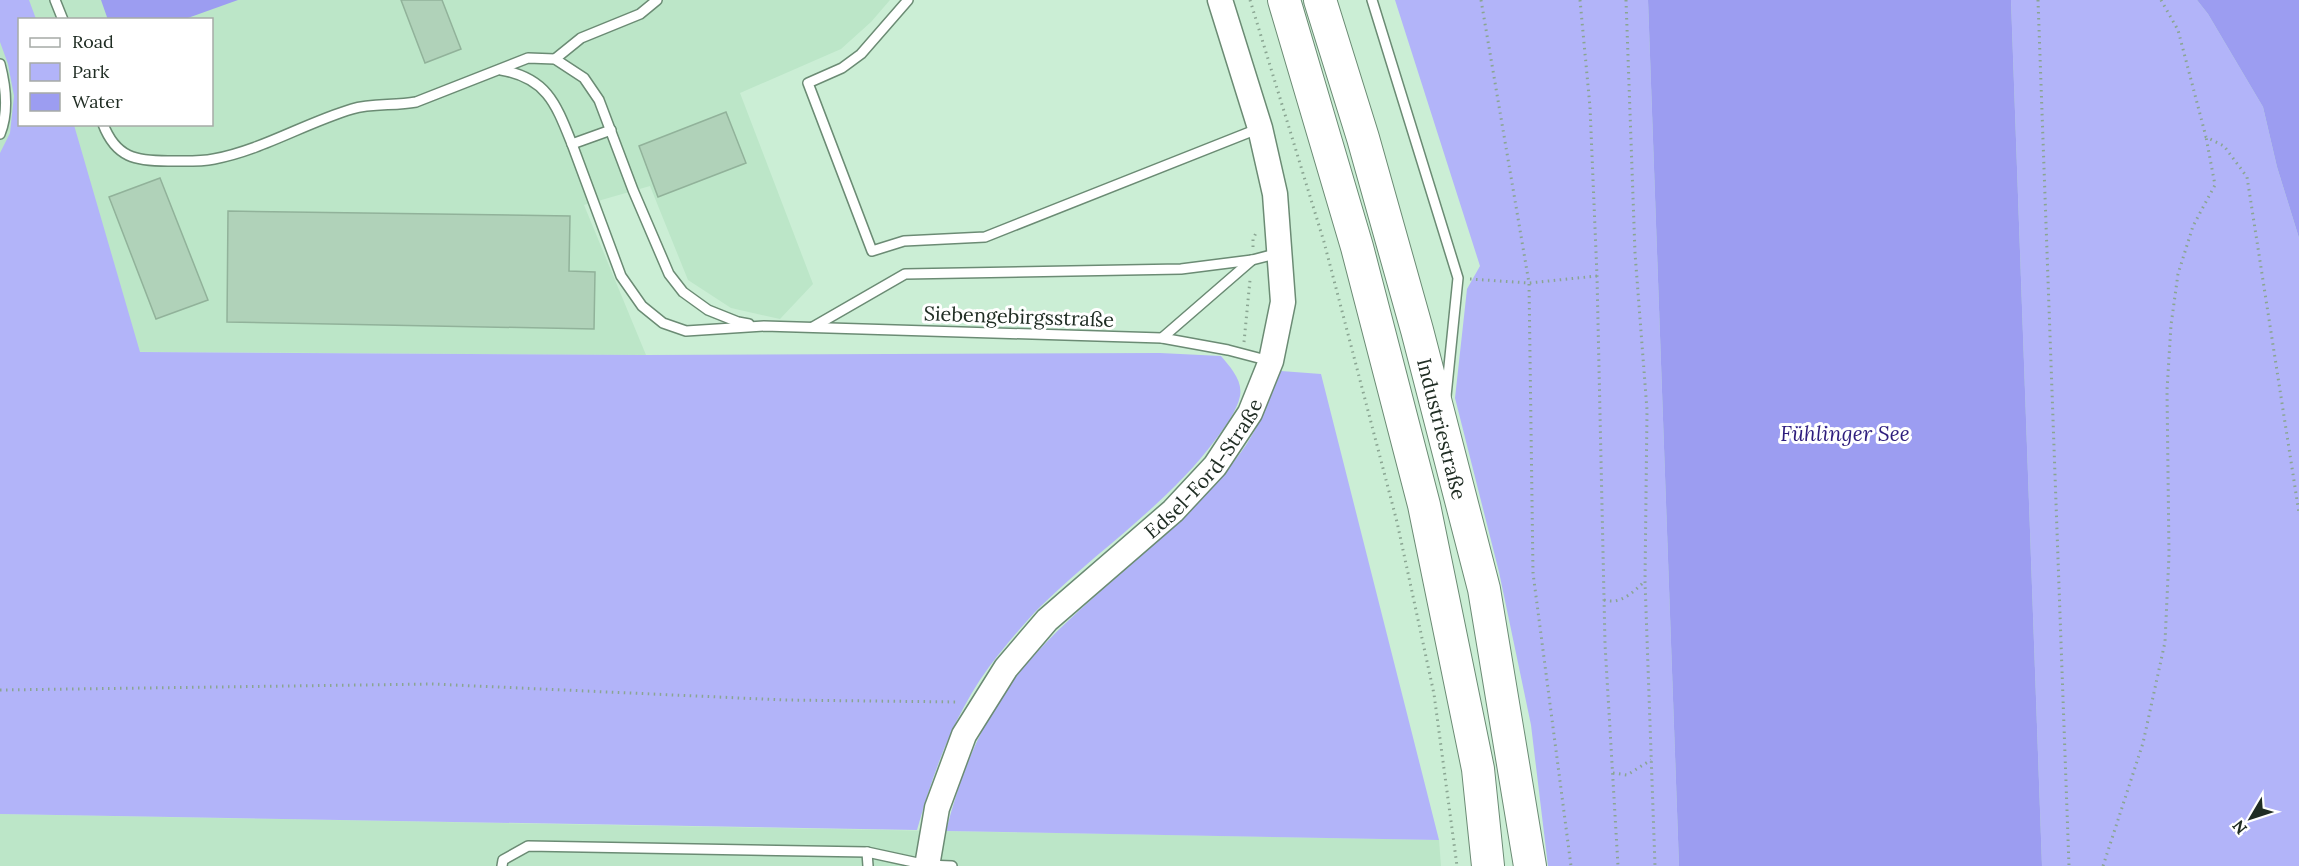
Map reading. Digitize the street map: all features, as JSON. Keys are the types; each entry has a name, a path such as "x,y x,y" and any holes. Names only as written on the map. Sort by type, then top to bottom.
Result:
{"highway":[{"name":"Industriestraße","path":"1284,0 1357,247 1424,505 1478,769 1488,866"},
{"name":"Industriestraße","path":"1320,0 1363,138 1443,425 1484,589 1530,866"}],"street":[{"name":"Edsel-Ford-Straße","path":"927,865 937,808 964,735 1006,668 1047,620 1173,511 1215,466 1250,413 1270,361 1283,302 1275,194 1260,128 1220,0"}],"lane":[{"path":"55,0 62,18"},
{"path":"555,59 581,38 640,14 657,0"},
{"path":"908,0 861,54 842,68 808,83 872,251 904,241 985,237 1260,128"},
{"path":"1372,0 1458,278 1443,425"},
{"path":"104,126 114,145 136,160 197,161 240,152 353,108 416,102 528,58 555,59 585,78 599,100 657,248 669,274 683,292 708,310 738,322 764,326"},
{"path":"0,64 4,78 6,104 1,128"},
{"path":"498,70 517,73 532,80 543,88 558,108 621,276 642,306 663,323 686,331 764,326"},
{"path":"572,144 611,130"},
{"path":"811,328 905,274 1181,269 1252,260 1280,253"},
{"path":"1162,338 1252,260"},
{"name":"Siebengebirgsstraße","path":"764,326 1162,338 1228,350 1270,361"},
{"path":"502,866 503,860 528,846 609,846 867,852 927,865 952,866"},
{"path":"867,852 868,866"}],"path":[{"path":"1250,0 1324,242 1397,522 1434,694 1457,866"},
{"path":"1481,0 1529,283 1533,573 1571,866"},
{"path":"1580,0 1590,107 1597,276 1604,600 1618,866"},
{"path":"1626,0 1635,253 1647,410 1645,581 1655,866"},
{"path":"2038,0 2069,866"},
{"path":"2103,866 2143,743 2166,642 2169,555 2167,390 2171,325 2178,274 2193,226 2215,185 2206,137 2178,30 2161,0"},
{"path":"2206,137 2224,146 2247,177 2299,513"},
{"path":"1243,355 1253,239 1261,226"},
{"path":"1458,278 1529,283 1597,276"},
{"path":"1604,600 1613,603 1618,601 1645,581"},
{"path":"0,690 432,684 784,700 970,702"},
{"path":"1613,773 1627,775 1651,760"}],"shaded area":[{"path":"0,0 890,0 871,22 841,49 740,93 813,284 780,319 731,308 688,280 650,186 584,205 646,355 0,351"},
{"path":"0,814 1439,840 1441,866 0,866"}],"green space":[{"path":"0,0 29,0 36,18 18,18 18,126 74,126 140,352 646,355 1160,353 1221,356 1238,379 1240,396 1230,419 1197,463 1154,506 1041,606 984,674 971,694 949,738 917,830 0,814 0,153 10,133 14,96 8,64 0,42"},
{"path":"1395,0 1648,0 1679,866 1548,866 1531,725 1499,572 1455,398 1467,289 1480,266"},
{"path":"2011,0 2197,0 2208,14 2263,107 2277,167 2299,238 2299,866 2042,866"},
{"path":"1281,371 1321,374 1439,840 946,831 958,790 981,732 1015,678 1071,618 1164,536 1221,478 1246,445"}],"water":[{"path":"101,0 238,0 188,18 107,18"},
{"name":"Fühlinger See","path":"1648,0 2011,0 2042,866 1679,866"},
{"path":"2197,0 2299,0 2299,238 2277,167 2263,107 2208,14"}],"building":[{"path":"401,0 442,0 461,49 425,63"},
{"path":"726,112 746,163 658,197 639,146"},
{"path":"160,178 208,300 156,319 109,197"},
{"path":"228,211 570,216 569,271 595,272 594,329 227,322"}]}
